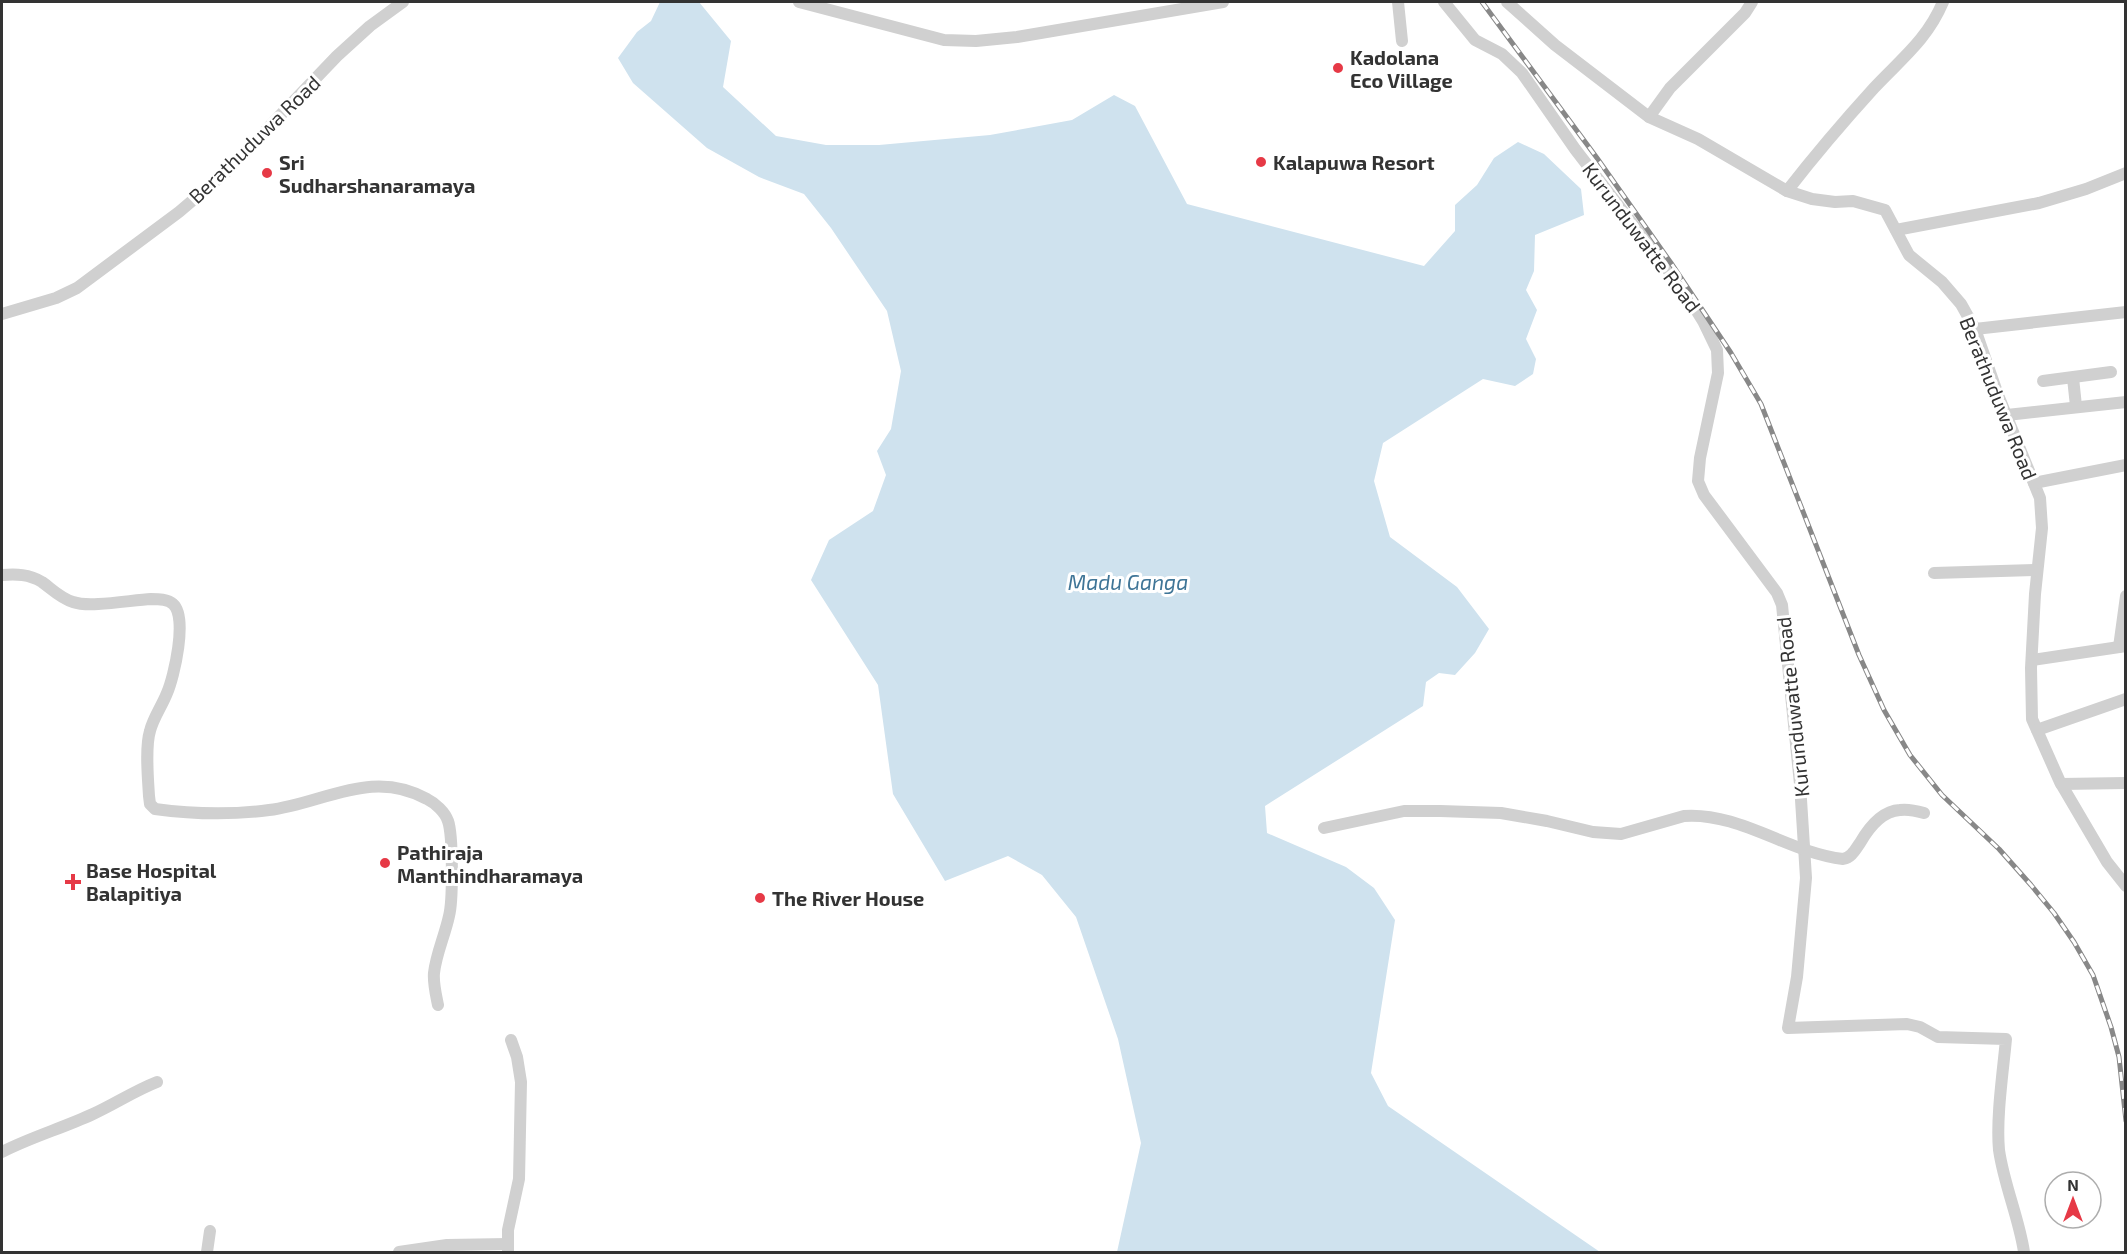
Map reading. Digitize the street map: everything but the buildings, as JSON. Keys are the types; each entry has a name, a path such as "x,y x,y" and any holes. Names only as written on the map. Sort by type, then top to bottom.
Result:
{"street":[{"name":"Berathuduwa Road","path":"2,314 56,298 77,288 179,212 226,172 337,56 370,26 404,2"},
{"path":"799,2 944,40 976,41 1017,37 1223,2"},
{"path":"1398,2 1402,41"},
{"name":"Kurunduwatte Road","path":"1444,2 1475,40 1502,54 1522,74 1575,148 1685,292 1717,350 1718,373 1700,458 1698,481 1704,495 1777,592 1782,605 1800,784 1806,878 1797,977 1788,1028 1907,1024 1920,1027 1938,1037 2006,1039 1999,1149 2022,1234 2024,1252"},
{"name":"Berathuduwa Road","path":"1507,2 1555,45 1648,117 1698,139 1787,191 1812,199 1835,202 1853,201 1885,210 1908,255 1942,282 1961,304 1975,329 2040,498 2042,528 2037,570 2032,660 2032,719 2061,784 2107,862 2126,886"},
{"path":"1648,117 1670,88 1745,13 1752,2"},
{"path":"1787,191 1839,127 1916,46 1929,30 1942,2"},
{"path":"1896,230 1971,218 2039,203 2086,189 2126,173"},
{"path":"1975,329 2126,312"},
{"path":"2043,381 2110,372"},
{"path":"2073,378 2076,406"},
{"path":"2007,414 2126,402"},
{"path":"2034,483 2126,465"},
{"path":"1934,573 2037,570"},
{"path":"2,575 30,576 71,602 81,604 151,599 172,602 175,606 180,619 177,658 168,693 149,732 149,796 150,804 155,809 208,812 267,810 301,804 364,786 381,785 420,795 436,804 448,821 451,853 450,915 434,975 438,1005"},
{"path":"2032,660 2122,647 2126,596"},
{"path":"2037,730 2126,699"},
{"path":"2061,784 2126,783"},
{"path":"1324,828 1404,811 1440,811 1501,813 1593,832 1621,834 1695,815 1718,819 1833,858 1848,858 1868,830 1881,818 1899,810 1924,813"},
{"path":"399,1252 447,1245 508,1248 511,1210 519,1179 520,1082 517,1057 511,1040"},
{"path":"2,1152 28,1139 88,1116 121,1097 157,1082"},
{"path":"207,1252 210,1232"}],"water":[{"name":"Madu Ganga","path":"660,2 699,2 731,41 723,87 776,136 826,145 879,145 990,135 1072,120 1114,95 1135,106 1187,204 1424,266 1455,231 1455,205 1477,185 1494,158 1518,142 1544,154 1581,189 1584,215 1535,235 1534,271 1526,290 1537,310 1526,339 1536,359 1533,374 1515,386 1483,379 1383,443 1374,481 1390,537 1457,587 1489,629 1475,653 1455,675 1439,673 1426,682 1423,706 1265,806 1267,833 1346,867 1374,888 1395,920 1371,1073 1388,1106 1600,1252 1117,1252 1141,1143 1118,1039 1076,917 1042,875 1008,856 945,881 893,794 878,685 811,580 829,540 873,511 886,475 877,451 891,429 901,371 887,311 831,228 804,194 759,177 707,148 633,83 618,58 637,32 651,21"}],"railway":[{"path":"1482,2 1671,263 1731,353 1761,404 1859,655 1884,710 1910,755 1942,795 1999,849 2031,885 2074,942 2093,975 2119,1057 2126,1121"}],"place":[{"name":"Kadolana Eco Village","path":"1338,68"},
{"name":"Kalapuwa Resort","path":"1261,162"},
{"name":"Sri Sudharshanaramaya","path":"267,173"},
{"name":"Pathiraja Manthindharamaya","path":"385,863"},
{"name":"Base Hospital Balapitiya","path":"73,882"},
{"name":"The River House","path":"760,898"}]}
